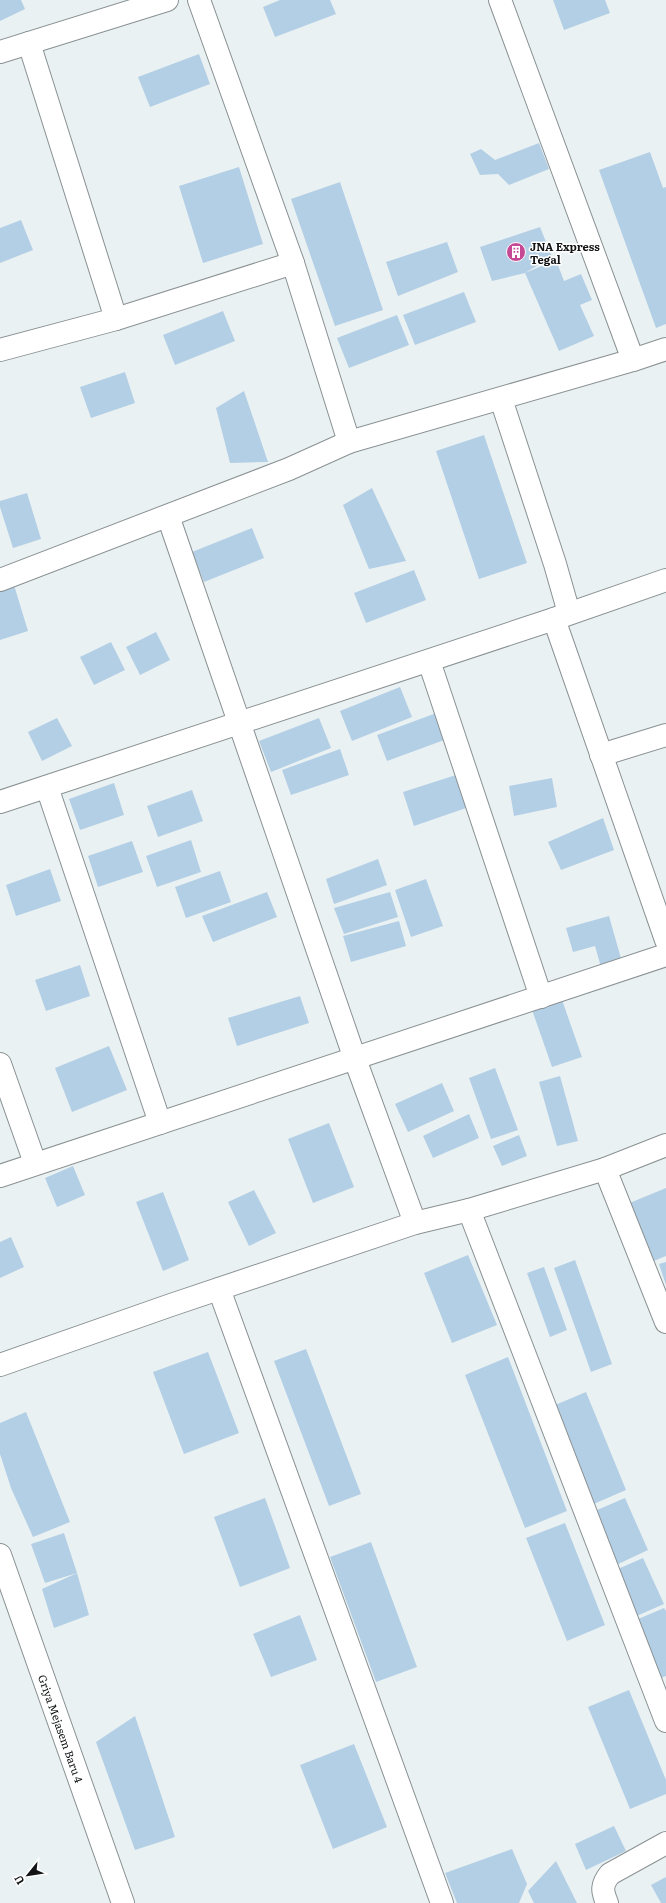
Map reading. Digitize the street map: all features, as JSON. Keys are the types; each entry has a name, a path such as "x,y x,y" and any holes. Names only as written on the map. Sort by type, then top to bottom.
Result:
{"street":[{"path":"0,52 167,0"},
{"path":"199,0 293,262 349,442"},
{"path":"500,0 633,360"},
{"path":"29,43 116,319"},
{"path":"0,350 116,319 293,262"},
{"path":"0,580 289,469 349,442 501,399 666,349"},
{"path":"501,399 555,564 562,616 601,755 666,940"},
{"path":"168,516 238,724 355,1059 415,1223"},
{"path":"0,802 428,661 666,580"},
{"path":"428,661 541,997"},
{"path":"601,755 666,735"},
{"path":"48,787 160,1123"},
{"path":"0,1176 35,1163 355,1059 666,955"},
{"path":"0,1064 35,1163"},
{"path":"0,1365 415,1223 469,1210 605,1169 666,1145"},
{"path":"605,1169 666,1322"},
{"path":"469,1210 666,1722"},
{"path":"219,1289 442,1903"},
{"name":"Griya Mejasem Baru 4","path":"0,1555 123,1903"},
{"path":"607,1903 602,1888 605,1880 610,1874 666,1843"}],"building":[{"path":"0,0 21,0 25,9 0,21"},
{"path":"280,0 330,0 336,14 275,37 263,7"},
{"path":"553,0 605,0 610,13 564,30"},
{"path":"199,54 210,84 150,107 138,77"},
{"path":"539,143 549,169 509,185 498,174 480,175 470,154 481,149 495,160"},
{"path":"650,152 663,188 666,187 666,324 656,328 599,170"},
{"path":"239,167 263,244 203,263 179,186"},
{"path":"340,182 383,310 335,326 291,199"},
{"path":"21,220 33,250 0,263 0,228"},
{"name":"JNA Express Tegal","path":"540,227 552,257 525,273 492,281 480,247"},
{"path":"447,242 458,272 398,296 386,262"},
{"path":"556,260 564,281 581,274 592,300 580,305 594,336 559,351 525,273"},
{"path":"464,292 476,322 415,345 403,315"},
{"path":"223,311 235,341 175,365 163,335"},
{"path":"397,315 409,345 349,368 337,338"},
{"path":"125,372 135,403 91,418 80,387"},
{"path":"244,391 268,462 230,463 216,408"},
{"path":"484,435 527,563 479,579 436,451"},
{"path":"372,488 406,561 369,569 343,505"},
{"path":"27,493 41,539 13,548 0,507 0,501"},
{"path":"252,528 264,558 204,582 192,552"},
{"path":"414,570 426,600 366,623 354,593"},
{"path":"14,585 28,631 0,640 0,589"},
{"path":"156,632 170,660 140,675 126,647"},
{"path":"111,642 125,670 94,685 80,657"},
{"path":"400,687 412,717 352,741 340,711"},
{"path":"439,712 447,739 387,761 377,735"},
{"path":"57,718 72,746 42,761 28,732"},
{"path":"319,718 331,748 271,772 259,741"},
{"path":"340,749 349,775 291,795 282,770"},
{"path":"456,775 466,808 414,826 403,792"},
{"path":"552,778 557,807 514,816 509,786"},
{"path":"114,783 124,815 80,830 69,799"},
{"path":"192,790 203,821 158,837 147,806"},
{"path":"603,818 614,850 561,870 548,842"},
{"path":"191,840 201,872 157,887 146,856"},
{"path":"132,841 143,872 98,887 88,856"},
{"path":"378,859 387,885 334,904 326,879"},
{"path":"50,869 61,901 16,916 6,885"},
{"path":"220,871 231,902 186,918 175,887"},
{"path":"426,879 443,926 411,937 395,890"},
{"path":"267,892 277,917 213,942 202,916"},
{"path":"390,892 398,917 344,934 334,908"},
{"path":"609,916 622,962 601,967 595,946 573,952 566,928"},
{"path":"399,921 406,946 351,962 343,936"},
{"path":"80,965 90,996 46,1011 35,980"},
{"path":"300,996 309,1023 237,1046 228,1018"},
{"path":"561,997 582,1057 552,1067 531,1007"},
{"path":"109,1046 127,1090 72,1112 55,1068"},
{"path":"495,1068 518,1130 491,1139 469,1078"},
{"path":"560,1076 578,1141 557,1146 539,1082"},
{"path":"442,1083 454,1111 408,1132 395,1104"},
{"path":"469,1114 479,1138 433,1158 423,1136"},
{"path":"329,1123 354,1187 313,1203 288,1139"},
{"path":"519,1135 527,1156 502,1166 493,1146"},
{"path":"73,1166 85,1195 57,1207 45,1178"},
{"path":"666,1188 666,1256 644,1265 620,1207"},
{"path":"254,1190 276,1233 249,1246 228,1202"},
{"path":"163,1192 189,1260 163,1271 136,1202"},
{"path":"11,1237 24,1267 0,1278 0,1242"},
{"path":"468,1255 497,1325 452,1343 424,1273"},
{"path":"575,1260 612,1364 591,1372 554,1268"},
{"path":"666,1262 666,1285 659,1264"},
{"path":"544,1267 567,1330 550,1337 527,1273"},
{"path":"306,1349 361,1494 329,1506 274,1361"},
{"path":"208,1352 239,1433 184,1454 153,1372"},
{"path":"508,1357 567,1511 525,1528 465,1375"},
{"path":"586,1392 626,1490 589,1506 548,1408"},
{"path":"26,1412 70,1522 33,1537 11,1488 0,1454 0,1423"},
{"path":"265,1498 290,1568 240,1587 214,1517"},
{"path":"625,1498 648,1550 614,1566 590,1513"},
{"path":"565,1523 605,1625 567,1641 526,1538"},
{"path":"64,1533 77,1573 45,1583 31,1544"},
{"path":"371,1542 417,1667 376,1682 330,1557"},
{"path":"643,1558 664,1604 632,1618 611,1572"},
{"path":"77,1573 89,1615 54,1628 42,1589"},
{"path":"664,1608 666,1611 666,1676 656,1680 631,1622"},
{"path":"300,1615 317,1660 271,1677 253,1634"},
{"path":"629,1690 666,1780 666,1794 630,1809 588,1707"},
{"path":"135,1716 175,1837 135,1850 96,1742"},
{"path":"354,1744 387,1827 333,1849 300,1765"},
{"path":"614,1826 626,1851 586,1870 575,1844"},
{"path":"512,1849 527,1884 519,1903 457,1903 445,1873"},
{"path":"556,1861 577,1903 534,1903 528,1891"},
{"path":"666,1877 666,1903 661,1903 651,1885"}],"place":[{"name":"JNA Express Tegal","path":"516,252"}]}
